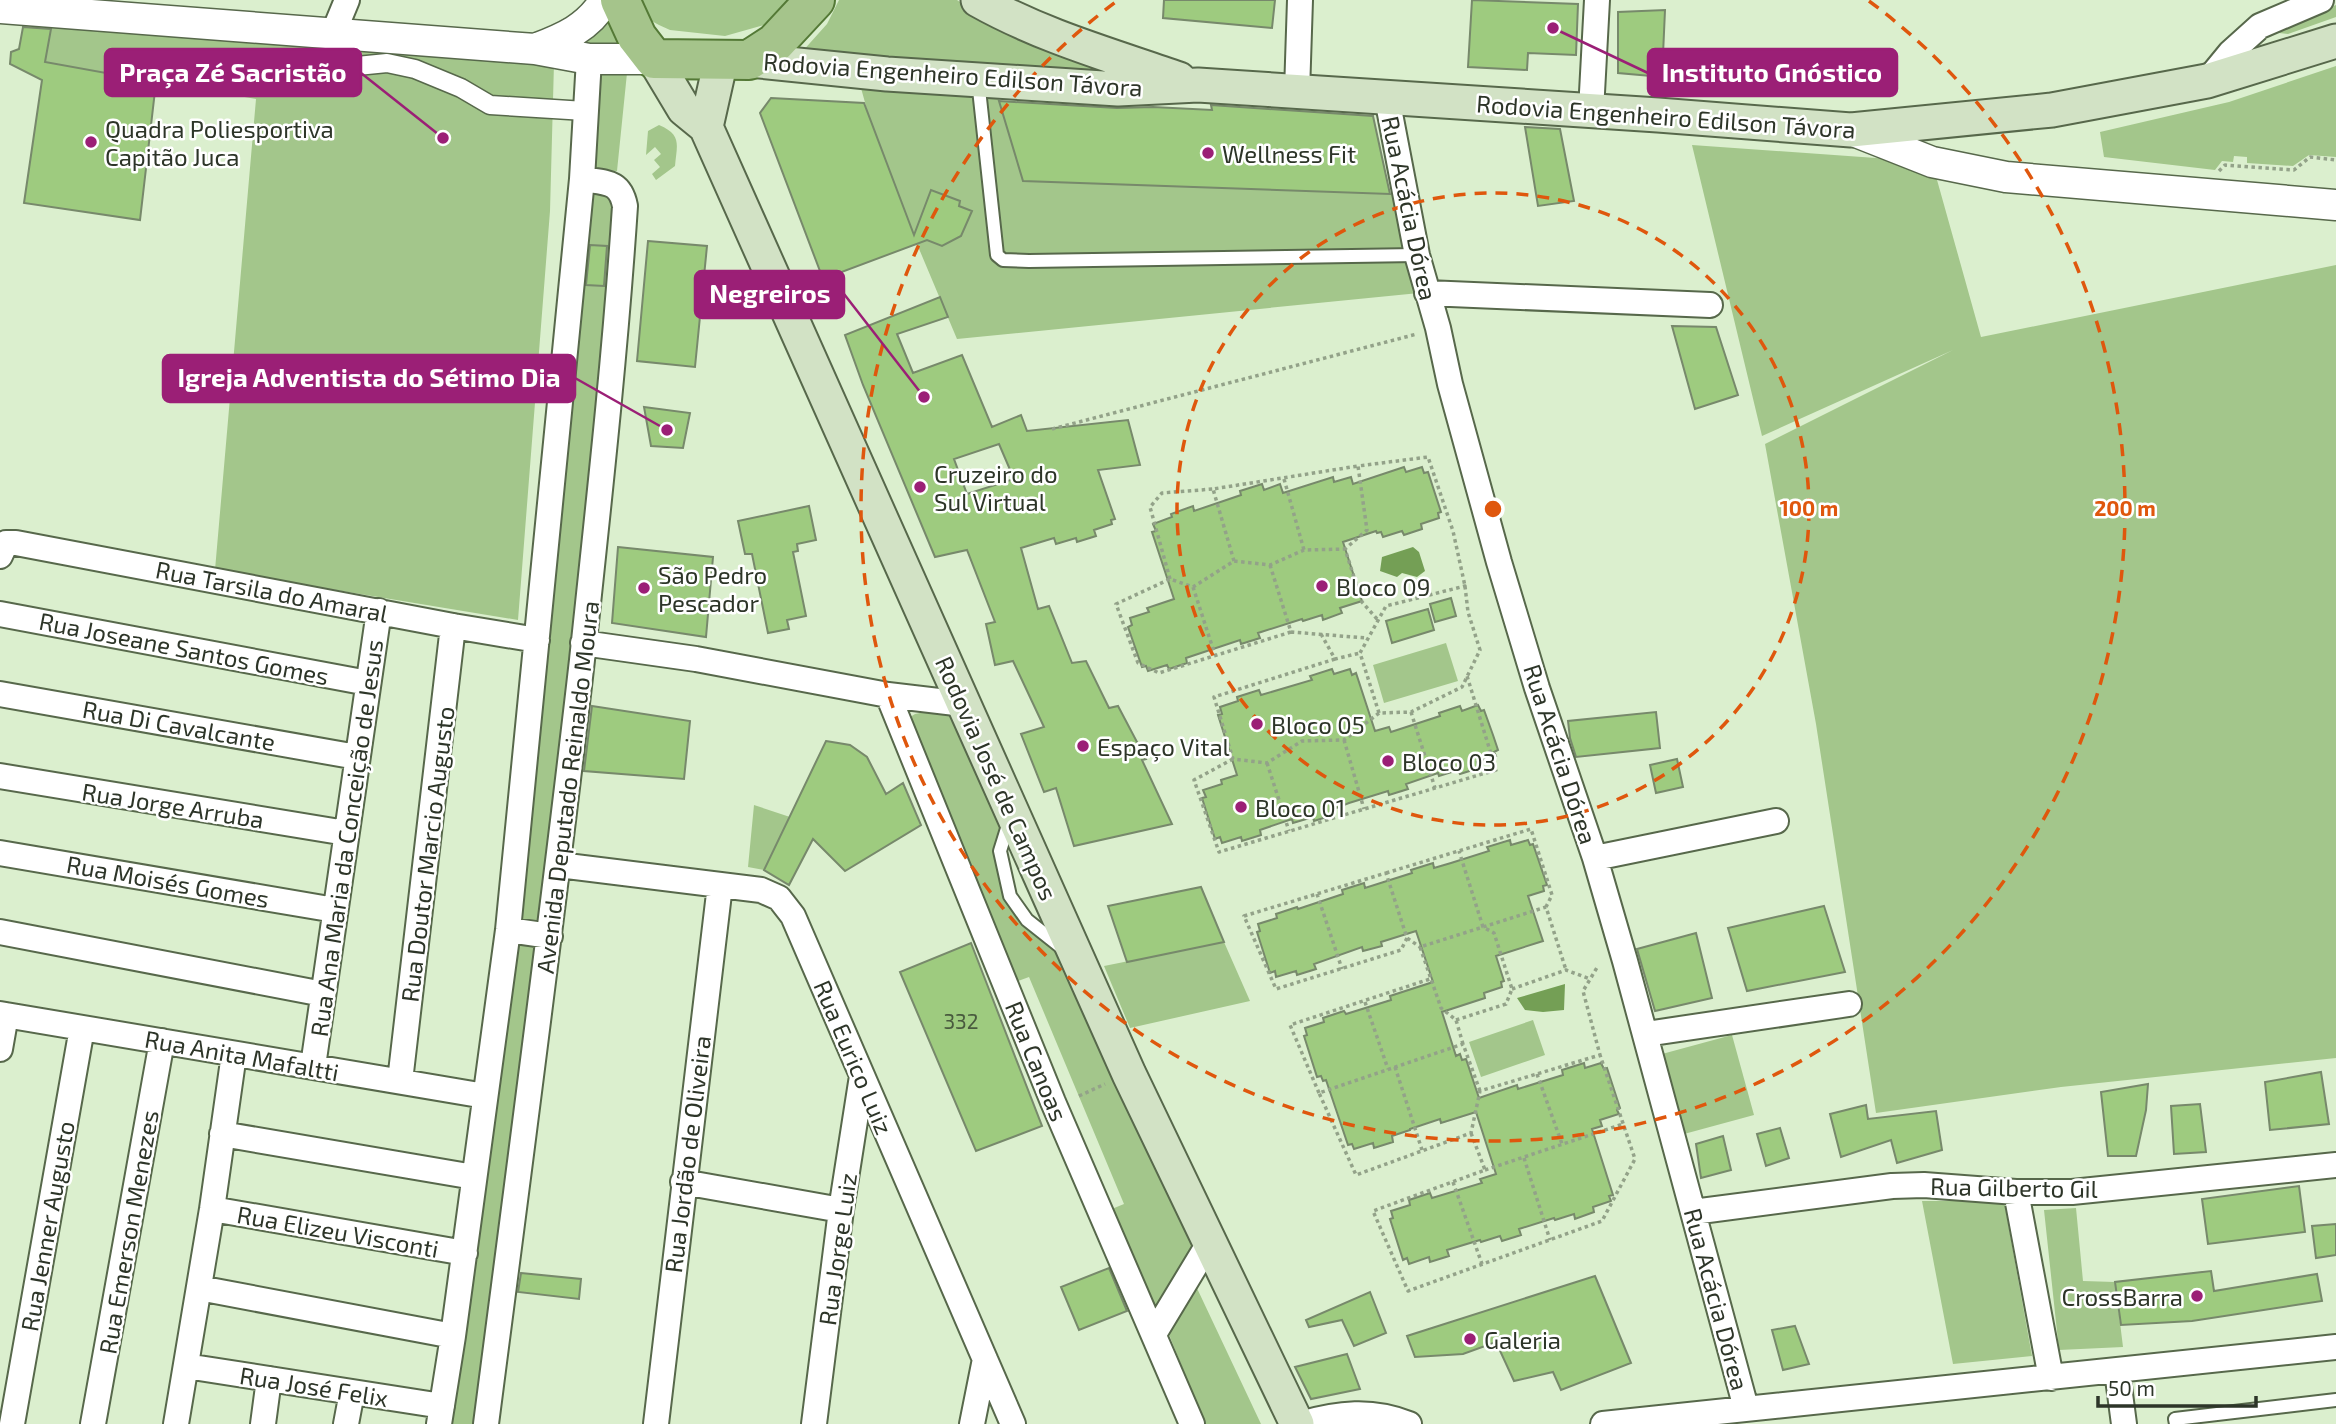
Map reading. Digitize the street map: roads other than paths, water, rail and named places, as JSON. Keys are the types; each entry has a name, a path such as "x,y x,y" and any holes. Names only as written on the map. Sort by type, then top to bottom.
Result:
{"main road":[{"name":"Rodovia José de Campos","path":"620,0 637,37 684,109 706,127 1078,960 1209,1243 1299,1424"},
{"path":"654,60 735,60 775,43 815,0"},
{"name":"Rodovia Engenheiro Edilson Távora","path":"978,0 1015,21 1198,85"},
{"name":"Rodovia Engenheiro Edilson Távora","path":"735,60 887,74 1118,89 1198,85 1851,130 2052,110 2207,81 2336,41"},
{"path":"706,127 735,60"}],"street":[{"path":"332,34 347,0"},
{"path":"535,49 584,27 597,14 605,0"},
{"path":"1297,92 1300,0"},
{"path":"1591,111 1597,0"},
{"path":"2207,81 2230,54 2260,26 2321,0"},
{"path":"0,8 67,6 332,34 535,49 589,59 654,60"},
{"name":"Avenida Deputado Reinaldo Moura","path":"440,1415 508,930 582,179 589,59"},
{"path":"326,80 347,67 387,63 415,69 438,78 491,105 586,111"},
{"name":"Rua Acácia Dórea","path":"1387,98 1417,255 1499,562 1550,731 1595,858 1646,1034 1746,1408"},
{"path":"1851,130 1931,162 2006,177 2336,205"},
{"name":"Avenida Deputado Reinaldo Moura","path":"486,1424 559,865 620,288 625,206 622,193 607,183 582,179"},
{"path":"1427,293 1710,304"},
{"name":"Rua Tarsila do Amaral","path":"3,550 16,543 453,626 537,639"},
{"name":"Rua Ana Maria da Conceição de Jesus","path":"313,1066 379,611"},
{"name":"Rua Joseane Santos Gomes","path":"0,614 368,683"},
{"name":"Rua Doutor Marcio Augusto","path":"400,1081 453,626"},
{"path":"583,643 696,659 888,695 964,704"},
{"name":"Rua Di Cavalcante","path":"0,694 357,757"},
{"name":"Rua Canoas","path":"888,695 1053,1102 1192,1424"},
{"name":"Rua Jorge Arruba","path":"0,776 346,833"},
{"path":"1595,858 1776,821"},
{"name":"Rua Moisés Gomes","path":"0,853 335,910"},
{"name":"Rua Eurico Luiz","path":"559,865 761,890 779,898 793,916 1013,1424"},
{"name":"Rua Jordão de Oliveira","path":"656,1424 720,885"},
{"path":"508,930 550,936"},
{"path":"0,932 323,995"},
{"path":"1646,1034 1849,1004"},
{"path":"0,1049 3,1015"},
{"name":"Rua Anita Mafaltti","path":"3,1015 485,1096"},
{"name":"Rua Jenner Augusto","path":"12,1424 82,1028"},
{"name":"Rua Emerson Menezes","path":"93,1424 162,1041"},
{"path":"176,1424 212,1209 234,1054"},
{"name":"Rua Jorge Luiz","path":"814,1424 841,1210 862,1075"},
{"path":"222,1134 474,1177"},
{"name":"Rua Gilberto Gil","path":"1693,1212 1892,1186 2072,1192 2336,1165"},
{"path":"683,1182 841,1210"},
{"path":"2015,1192 2051,1378"},
{"name":"Rua Elizeu Visconti","path":"212,1209 464,1252"},
{"path":"1154,1334 1209,1243"},
{"path":"199,1288 453,1336"},
{"path":"1603,1424 2336,1347"},
{"path":"972,1424 985,1359"},
{"name":"Rua José Felix","path":"186,1366 352,1392 440,1415"},
{"path":"2117,1371 2120,1423"},
{"path":"263,1424 269,1379"},
{"path":"346,1424 352,1392"},
{"path":"1299,1424 1328,1416 1361,1413 1391,1416 1409,1424"}],"lane":[{"path":"978,80 998,255 1003,260 1417,255"},
{"path":"2176,1424 2175,1419 2336,1400"}],"place":[{"name":"Instituto Gnóstico","path":"1553,28"},
{"name":"Praça Zé Sacristão","path":"443,138"},
{"name":"Quadra Poliesportiva Capitão Juca","path":"91,142"},
{"name":"Wellness Fit","path":"1208,153"},
{"name":"Negreiros","path":"924,397"},
{"name":"Igreja Adventista do Sétimo Dia","path":"667,430"},
{"name":"Cruzeiro do Sul Virtual","path":"920,487"},
{"name":"Bloco 09","path":"1322,586"},
{"name":"São Pedro Pescador","path":"644,588"},
{"name":"Bloco 05","path":"1257,724"},
{"name":"Espaço Vital","path":"1083,746"},
{"name":"Bloco 03","path":"1388,761"},
{"name":"Bloco 01","path":"1241,807"},
{"name":"CrossBarra","path":"2197,1296"},
{"name":"Galeria","path":"1470,1339"}]}
